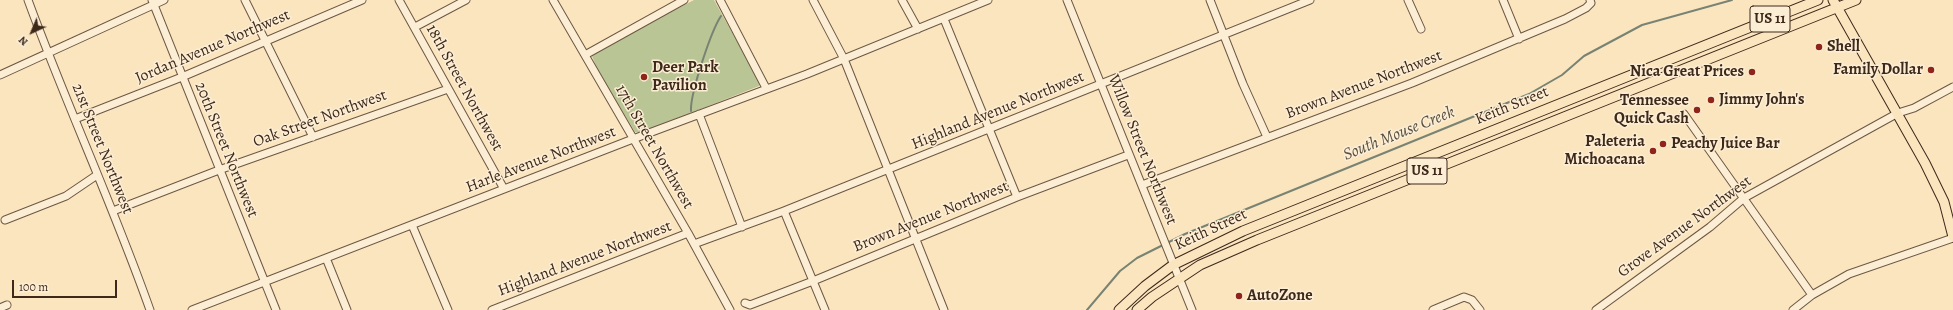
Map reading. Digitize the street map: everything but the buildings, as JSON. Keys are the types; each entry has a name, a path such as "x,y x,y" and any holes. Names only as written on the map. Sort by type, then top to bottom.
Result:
{"main road":[{"path":"1797,9 1804,0"},
{"name":"Keith Street","path":"1119,310 1144,286 1173,265 1243,231 1404,165 1818,0"},
{"name":"US 11","path":"1835,3 1856,0"},
{"path":"1835,3 1898,113 1944,202 1953,238"},
{"name":"Keith Street","path":"1137,310 1152,297 1200,265 1409,178 1639,86 1835,3"},
{"path":"1634,74 1639,86"},
{"path":"1404,165 1409,178"}],"street":[{"name":"21st Street Northwest","path":"28,0 47,53 113,211 150,310"},
{"path":"0,75 153,2 164,0"},
{"path":"245,0 313,137"},
{"name":"Jordan Avenue Northwest","path":"75,119 182,77 362,0"},
{"name":"18th Street Northwest","path":"400,0 504,189"},
{"path":"415,27 466,0"},
{"name":"17th Street Northwest","path":"553,0 688,233 730,310"},
{"path":"585,55 684,0"},
{"path":"720,0 766,88"},
{"path":"814,0 844,59 944,310"},
{"path":"902,0 918,29"},
{"name":"Harle Avenue Northwest","path":"192,310 844,59 988,0"},
{"name":"Willow Street Northwest","path":"1067,0 1128,155 1192,310"},
{"path":"1210,0 1243,84 1267,137"},
{"name":"Highland Avenue Northwest","path":"694,244 784,211 989,130 1308,0"},
{"path":"1408,0 1421,29"},
{"path":"1503,0 1519,39"},
{"name":"Brown Avenue Northwest","path":"1142,186 1267,137 1412,83 1519,39 1586,8 1591,1"},
{"name":"20th Street Northwest","path":"153,2 276,310"},
{"path":"944,18 1016,197"},
{"name":"Grove Avenue Northwest","path":"1596,310 1710,227 1744,198 1898,113 1914,108 1953,87"},
{"name":"Oak Street Northwest","path":"113,211 219,170 448,89"},
{"path":"698,114 742,227"},
{"path":"1684,114 1812,295"},
{"name":"Brown Avenue Northwest","path":"746,303 750,305 813,281 916,237 1016,197 1128,155"},
{"path":"5,220 66,196 97,175"},
{"path":"784,211 825,310"},
{"path":"412,225 448,310"},
{"name":"Highland Avenue Northwest","path":"492,310 688,233"},
{"path":"1793,310 1812,295 1849,274 1953,238"},
{"path":"326,258 347,310"},
{"path":"1433,310 1464,296 1472,300 1480,310"}],"green space":[{"path":"694,0 714,0 760,83 759,86 640,133 635,132 597,69 592,56 597,50"}],"waterway":[{"name":"South Mouse Creek","path":"1087,310 1120,271 1137,258 1185,234 1529,94 1562,75 1584,56 1642,25 1732,0"},
{"path":"691,111 694,91 702,63 712,35 721,16"}],"place":[{"name":"Shell","path":"1819,47"},
{"name":"Family Dollar","path":"1931,70"},
{"name":"Nica Great Prices","path":"1752,72"},
{"name":"Deer Park Pavilion","path":"644,77"},
{"name":"Jimmy John's","path":"1711,100"},
{"name":"Tennessee Quick Cash","path":"1697,110"},
{"name":"Peachy Juice Bar","path":"1663,144"},
{"name":"Paleteria Michoacana","path":"1653,151"},
{"name":"AutoZone","path":"1239,296"}]}
